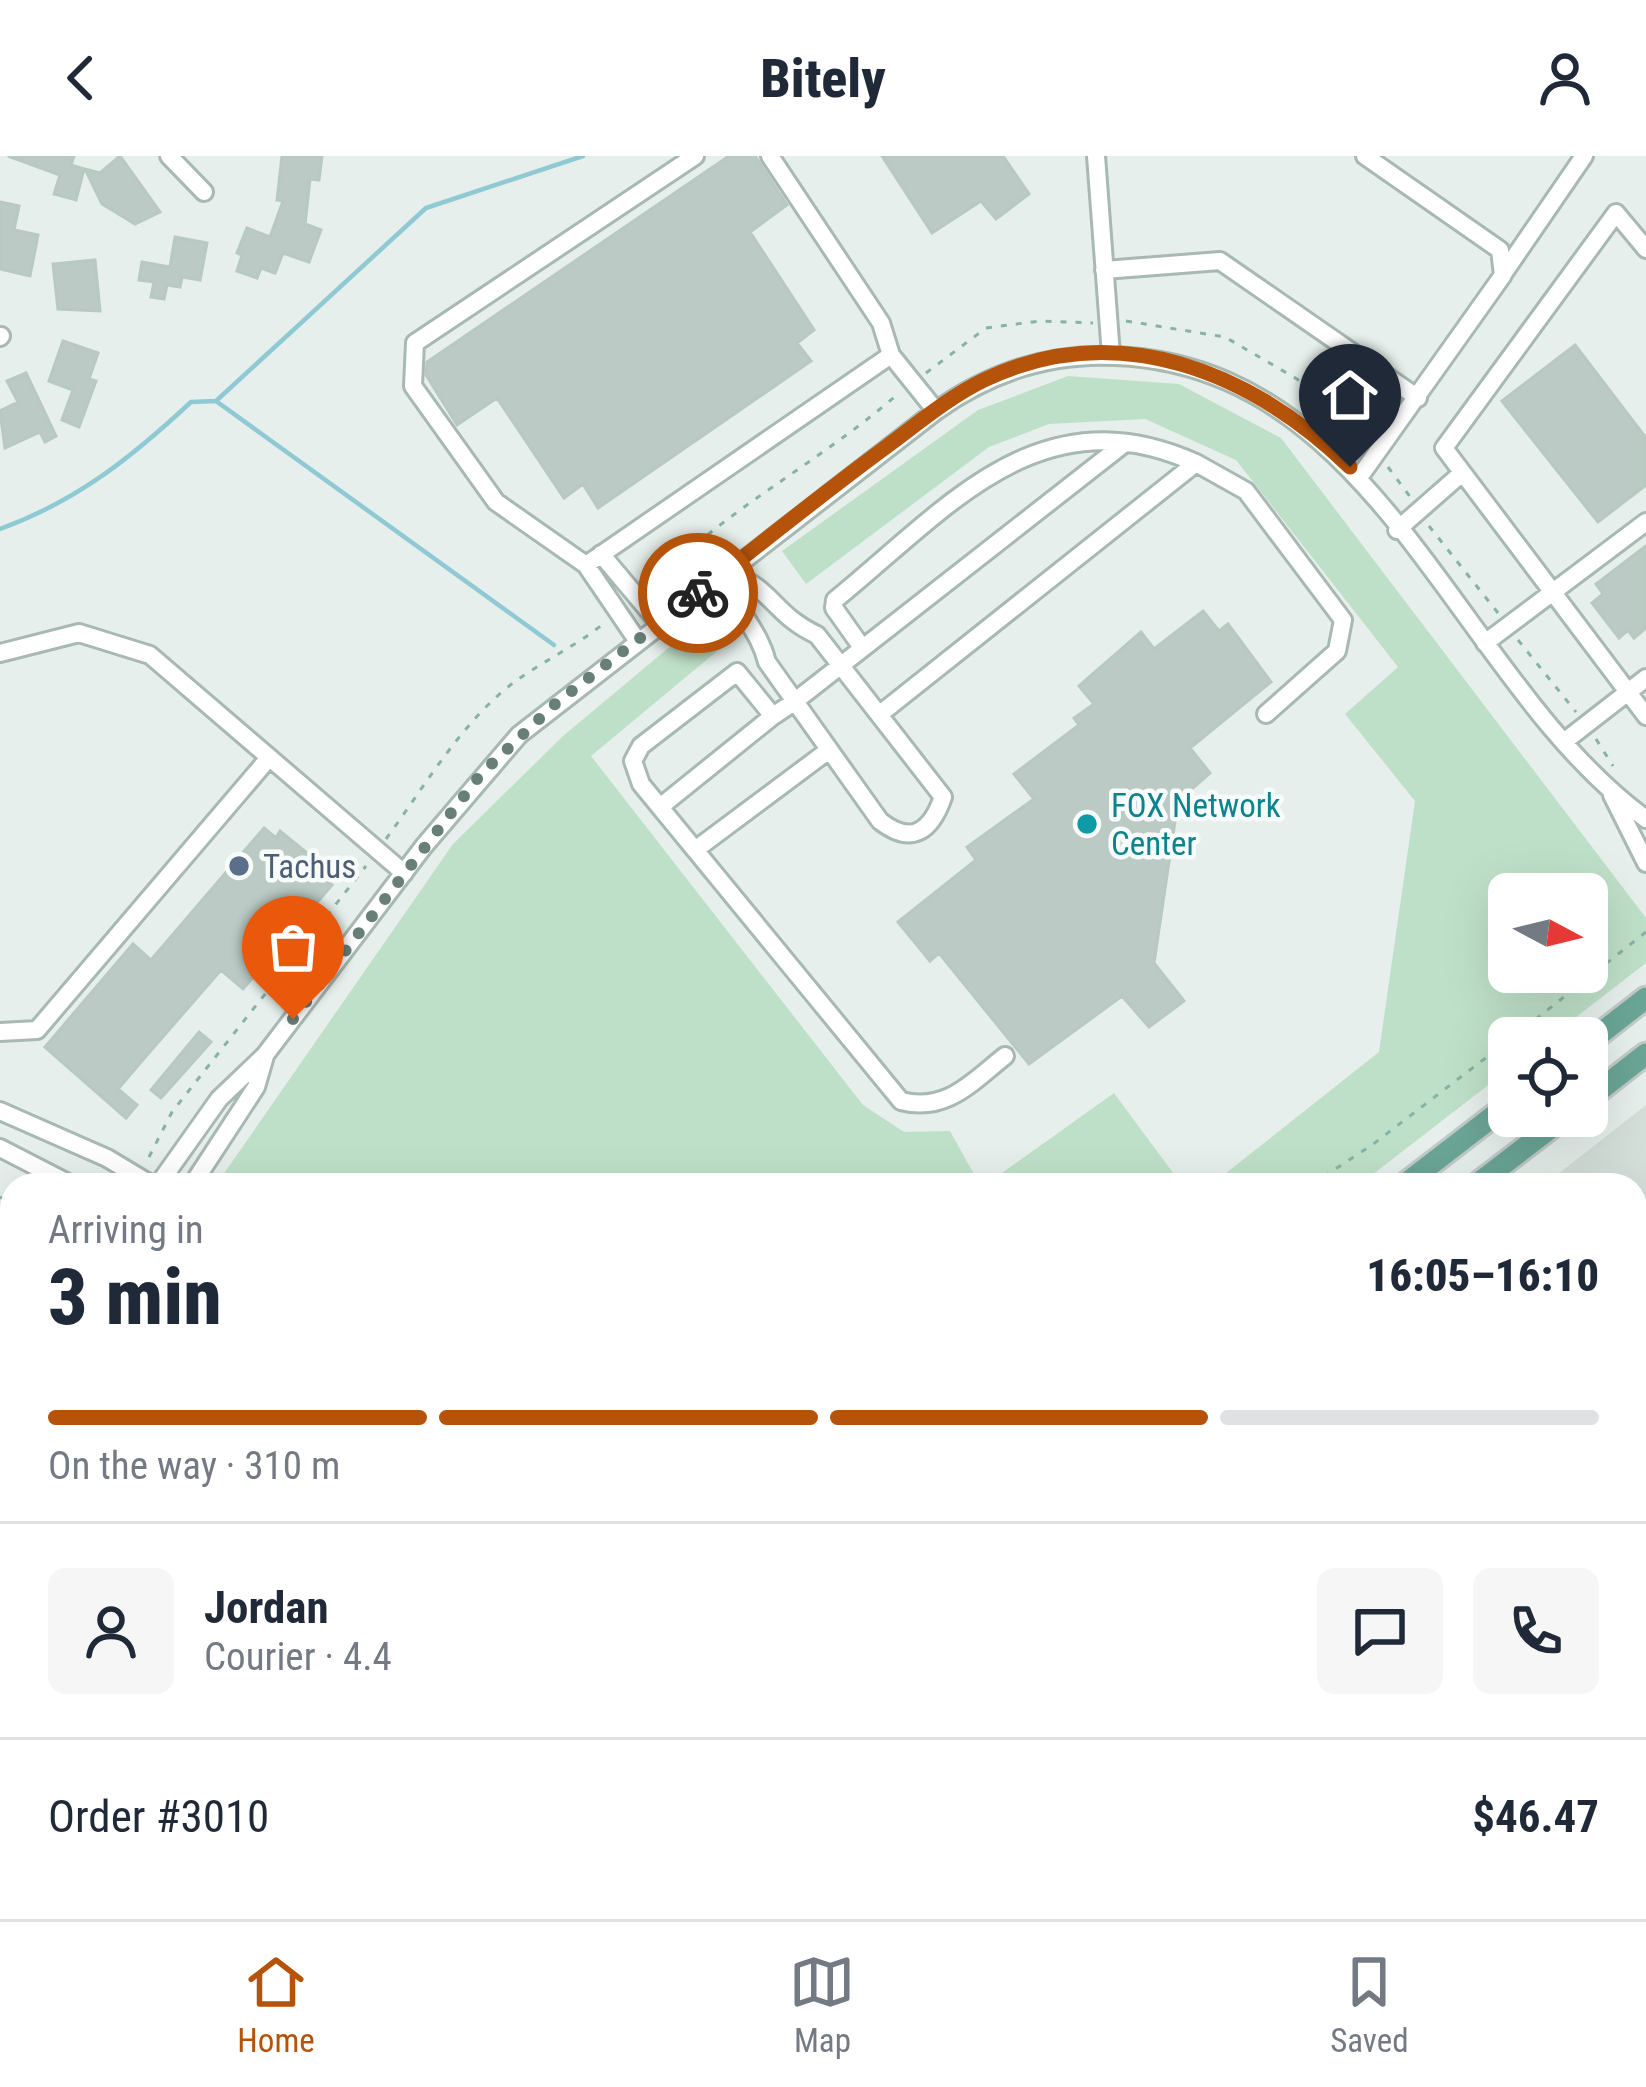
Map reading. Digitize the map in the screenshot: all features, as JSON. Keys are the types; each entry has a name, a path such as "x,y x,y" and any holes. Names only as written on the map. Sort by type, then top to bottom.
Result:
{"main road":[{"path":"1608,1028 1646,998"},
{"path":"1608,1084 1646,1054"},
{"path":"1420,1173 1488,1120"},
{"path":"1492,1173 1539,1137"}],"street":[{"path":"169,156 204,192"},
{"path":"659,623 594,559 496,502 413,386 411,353 415,343 695,156"},
{"path":"770,156 881,323 891,356 936,411"},
{"path":"1096,156 1111,356"},
{"path":"1365,156 1500,250 1503,275"},
{"path":"1358,479 1584,156"},
{"path":"1646,249 1616,212 1444,448 1646,716"},
{"path":"1104,270 1220,261 1418,398"},
{"path":"594,559 891,356"},
{"path":"164,1173 219,1099 265,1055 404,873 519,735 936,411 982,381 1023,365 1111,356 1172,362 1238,382 1297,419 1358,479 1565,741 1612,794 1646,819"},
{"path":"862,646 834,608 835,600 985,478 1034,450 1082,440 1158,446 1246,491 1343,620 1337,651 1267,714"},
{"path":"660,807 1125,443"},
{"path":"880,714 1196,463"},
{"path":"1397,530 1462,473"},
{"path":"1485,643 1646,522"},
{"path":"594,559 637,640"},
{"path":"725,571 758,582 788,622 817,635 943,797 934,824 919,835 896,834 880,821 767,662 762,642 733,605 725,571"},
{"path":"0,652 80,633 150,655 404,873"},
{"path":"773,716 737,672 640,746 633,760 641,784 901,1101 924,1107 950,1100 1005,1056"},
{"path":"1565,741 1646,678"},
{"path":"694,850 830,750"},
{"path":"0,1032 37,1030 268,759"},
{"path":"1612,794 1646,863"},
{"path":"200,1173 256,1087 265,1055"},
{"path":"0,1111 134,1173"},
{"path":"0,1148 49,1173"}],"path":[{"path":"1538,1017 1646,932"},
{"path":"1329,1173 1488,1056"}],"shaded area":[{"path":"1646,1105 1646,1173 1559,1173"}],"green space":[{"path":"1068,376 1179,384 1281,438 1646,918 1646,963 1608,992 1608,873 1488,873 1488,993 1607,993 1576,1017 1488,1017 1488,1085 1375,1173 1226,1173 1379,1052 1415,801 1345,714 1398,667 1236,460 1145,419 1049,424 989,447 806,584 782,551 978,410"},
{"path":"715,609 728,642 591,756 863,1105 904,1132 950,1131 973,1173 224,1173 453,844 563,736"},
{"path":"1114,1093 1173,1173 1002,1173"}],"building":[{"path":"8,156 74,156 71,165 84,169 76,200 54,194 60,175"},
{"path":"120,156 160,212 135,224 102,204 85,169 100,173"},
{"path":"282,156 322,156 319,180 310,179 305,224 321,230 309,262 283,253 275,273 261,268 257,278 237,271 242,255 237,253 247,228 270,237 283,201 277,200"},
{"path":"729,156 755,156 787,205 750,232 814,330 797,343 811,361 598,508 583,484 564,498 497,398 457,425 426,375 427,362"},
{"path":"882,156 1003,156 1029,194 996,219 981,201 932,233"},
{"path":"0,202 19,206 14,230 38,235 30,276 0,269"},
{"path":"175,237 207,243 200,280 182,277 180,287 167,285 164,299 151,297 154,282 139,280 142,262 170,267"},
{"path":"95,260 100,311 58,309 53,264"},
{"path":"63,341 98,353 89,379 96,381 79,427 62,420 73,390 49,381"},
{"path":"1575,345 1646,438 1646,485 1598,522 1502,401"},
{"path":"26,373 56,436 45,442 40,432 5,448 0,411 18,402 7,381"},
{"path":"1646,546 1646,628 1634,638 1628,630 1619,638 1592,603 1603,594 1596,584"},
{"name":"FOX Network Center","path":"1203,611 1219,631 1228,624 1271,682 1190,748 1210,773 1178,801 1154,963 1184,1001 1149,1027 1122,996 1029,1064 939,953 930,961 898,922 976,860 967,847 1034,799 1014,774 1079,725 1074,718 1094,704 1079,686 1141,632 1154,649"},
{"path":"264,828 276,838 280,831 327,869 322,877 332,885 243,989 221,970 118,1089 137,1105 126,1118 45,1047 133,944 151,960"},
{"path":"199,1032 211,1042 161,1098 151,1090"}],"waterway":[{"path":"216,401 426,208 583,156"},
{"path":"0,529 54,505 102,476 191,402 216,401 554,645"}],"way so far":[{"path":"293,1019 481,774 555,704 698,593"}],"place":[{"name":"FOX Network Center","path":"1087,824"},
{"name":"Tachus","path":"239,866"}],"route":[{"path":"698,593 946,403 982,381 1023,365 1100,355 1134,356 1204,370 1270,400 1350,467"}]}
